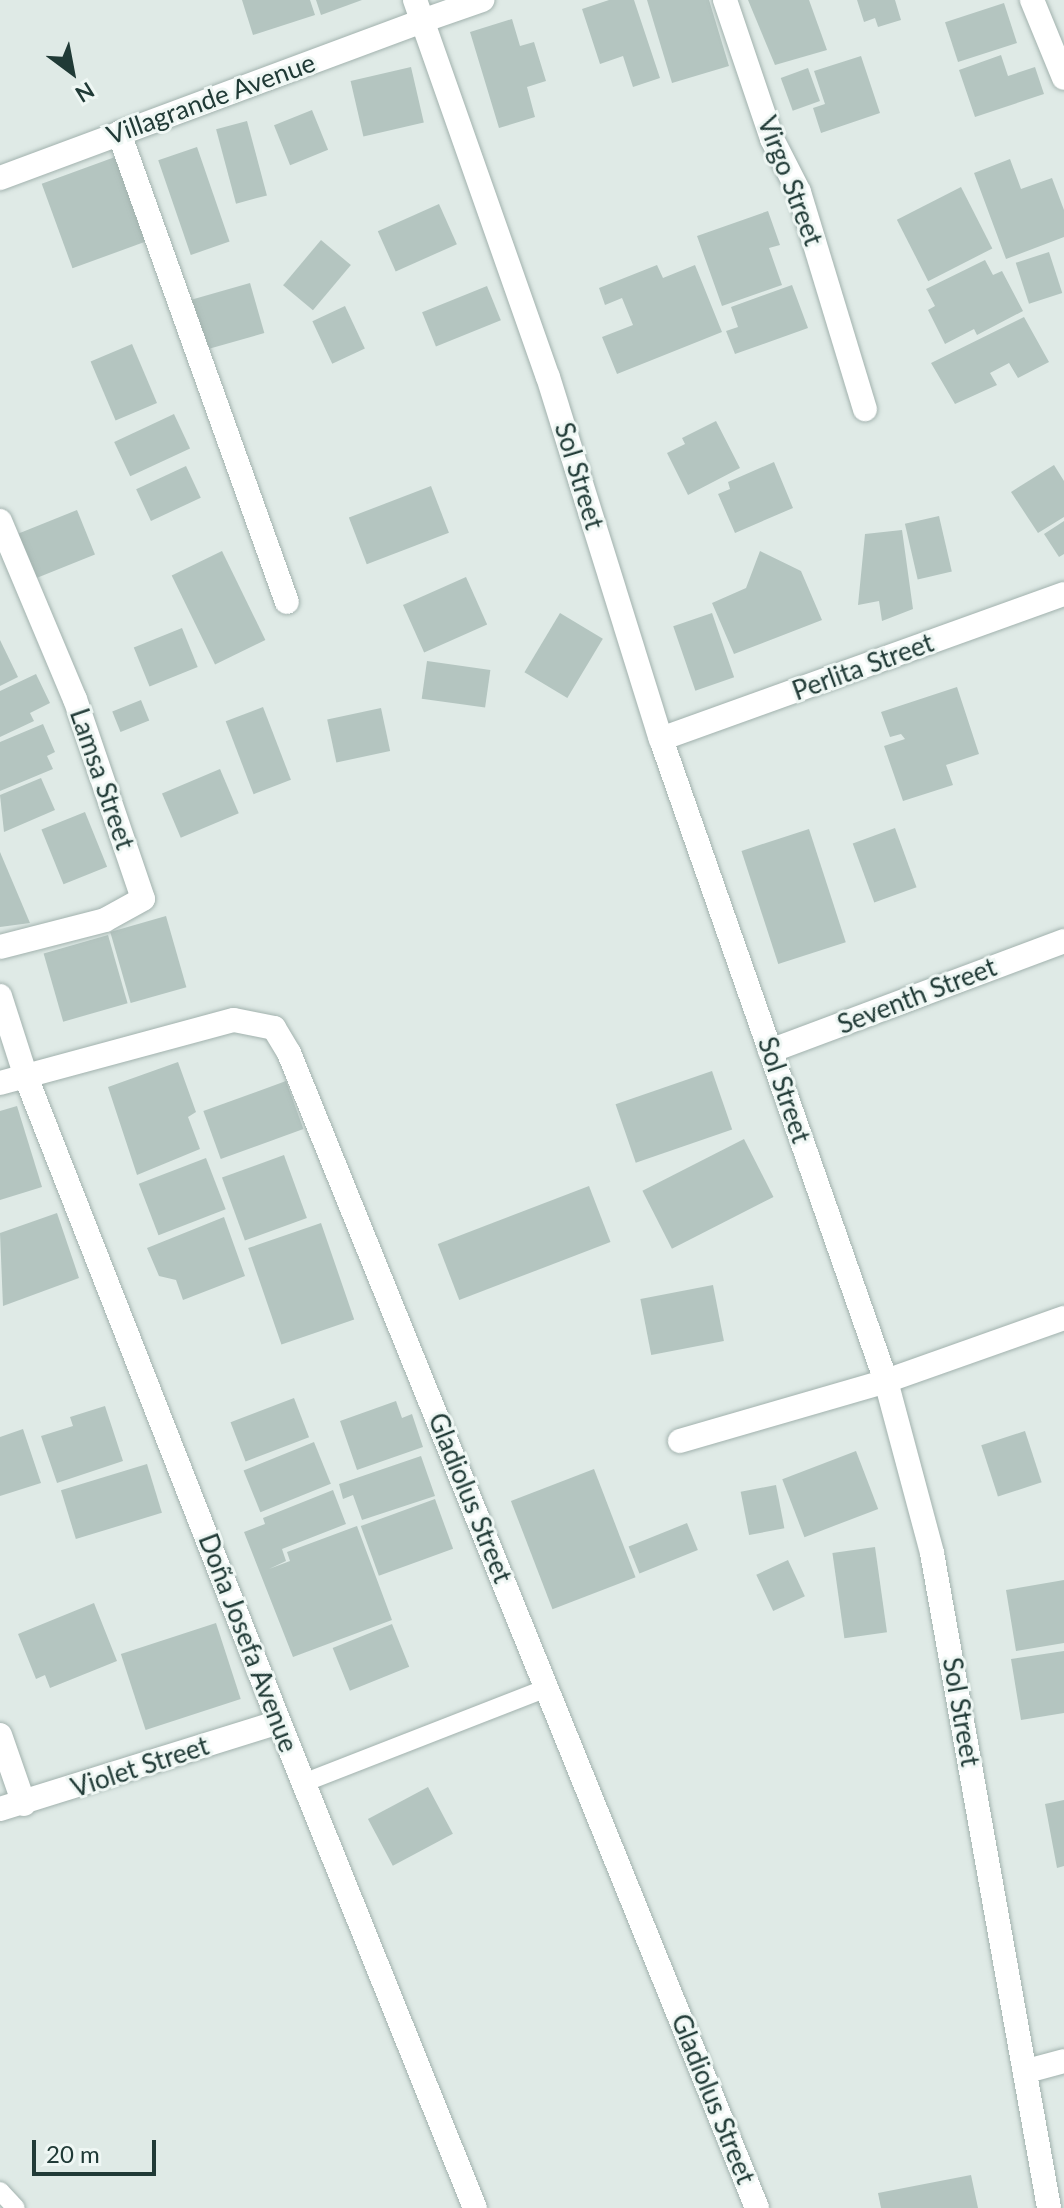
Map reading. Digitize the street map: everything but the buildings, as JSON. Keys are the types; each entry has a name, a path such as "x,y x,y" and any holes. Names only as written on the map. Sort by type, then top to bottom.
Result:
{"street":[{"name":"Villagrande Avenue","path":"0,178 418,11 482,0"},
{"name":"Virgo Street","path":"725,0 772,139 799,192 865,409"},
{"path":"1032,0 1064,78"},
{"name":"Sol Street","path":"418,11 548,377 661,739 886,1381 932,1553 1027,2071 1049,2208"},
{"path":"119,133 287,602"},
{"name":"Lamsa Street","path":"0,521 75,699 143,899 105,920 0,947"},
{"name":"Perlita Street","path":"661,739 1064,594"},
{"name":"Seventh Street","path":"770,1051 1064,941"},
{"name":"Doña Josefa Avenue","path":"0,996 26,1077 303,1783 475,2208"},
{"name":"Gladiolus Street","path":"26,1077 234,1020 274,1028 289,1053 757,2208"},
{"path":"0,1083 26,1077"},
{"path":"680,1441 886,1381 1064,1318"},
{"name":"Violet Street","path":"12,1807 279,1722"},
{"path":"0,1735 12,1807"},
{"path":"1027,2071 1064,2061"}],"lane":[{"path":"303,1783 547,1688"},
{"path":"0,2191 16,2208"}]}
